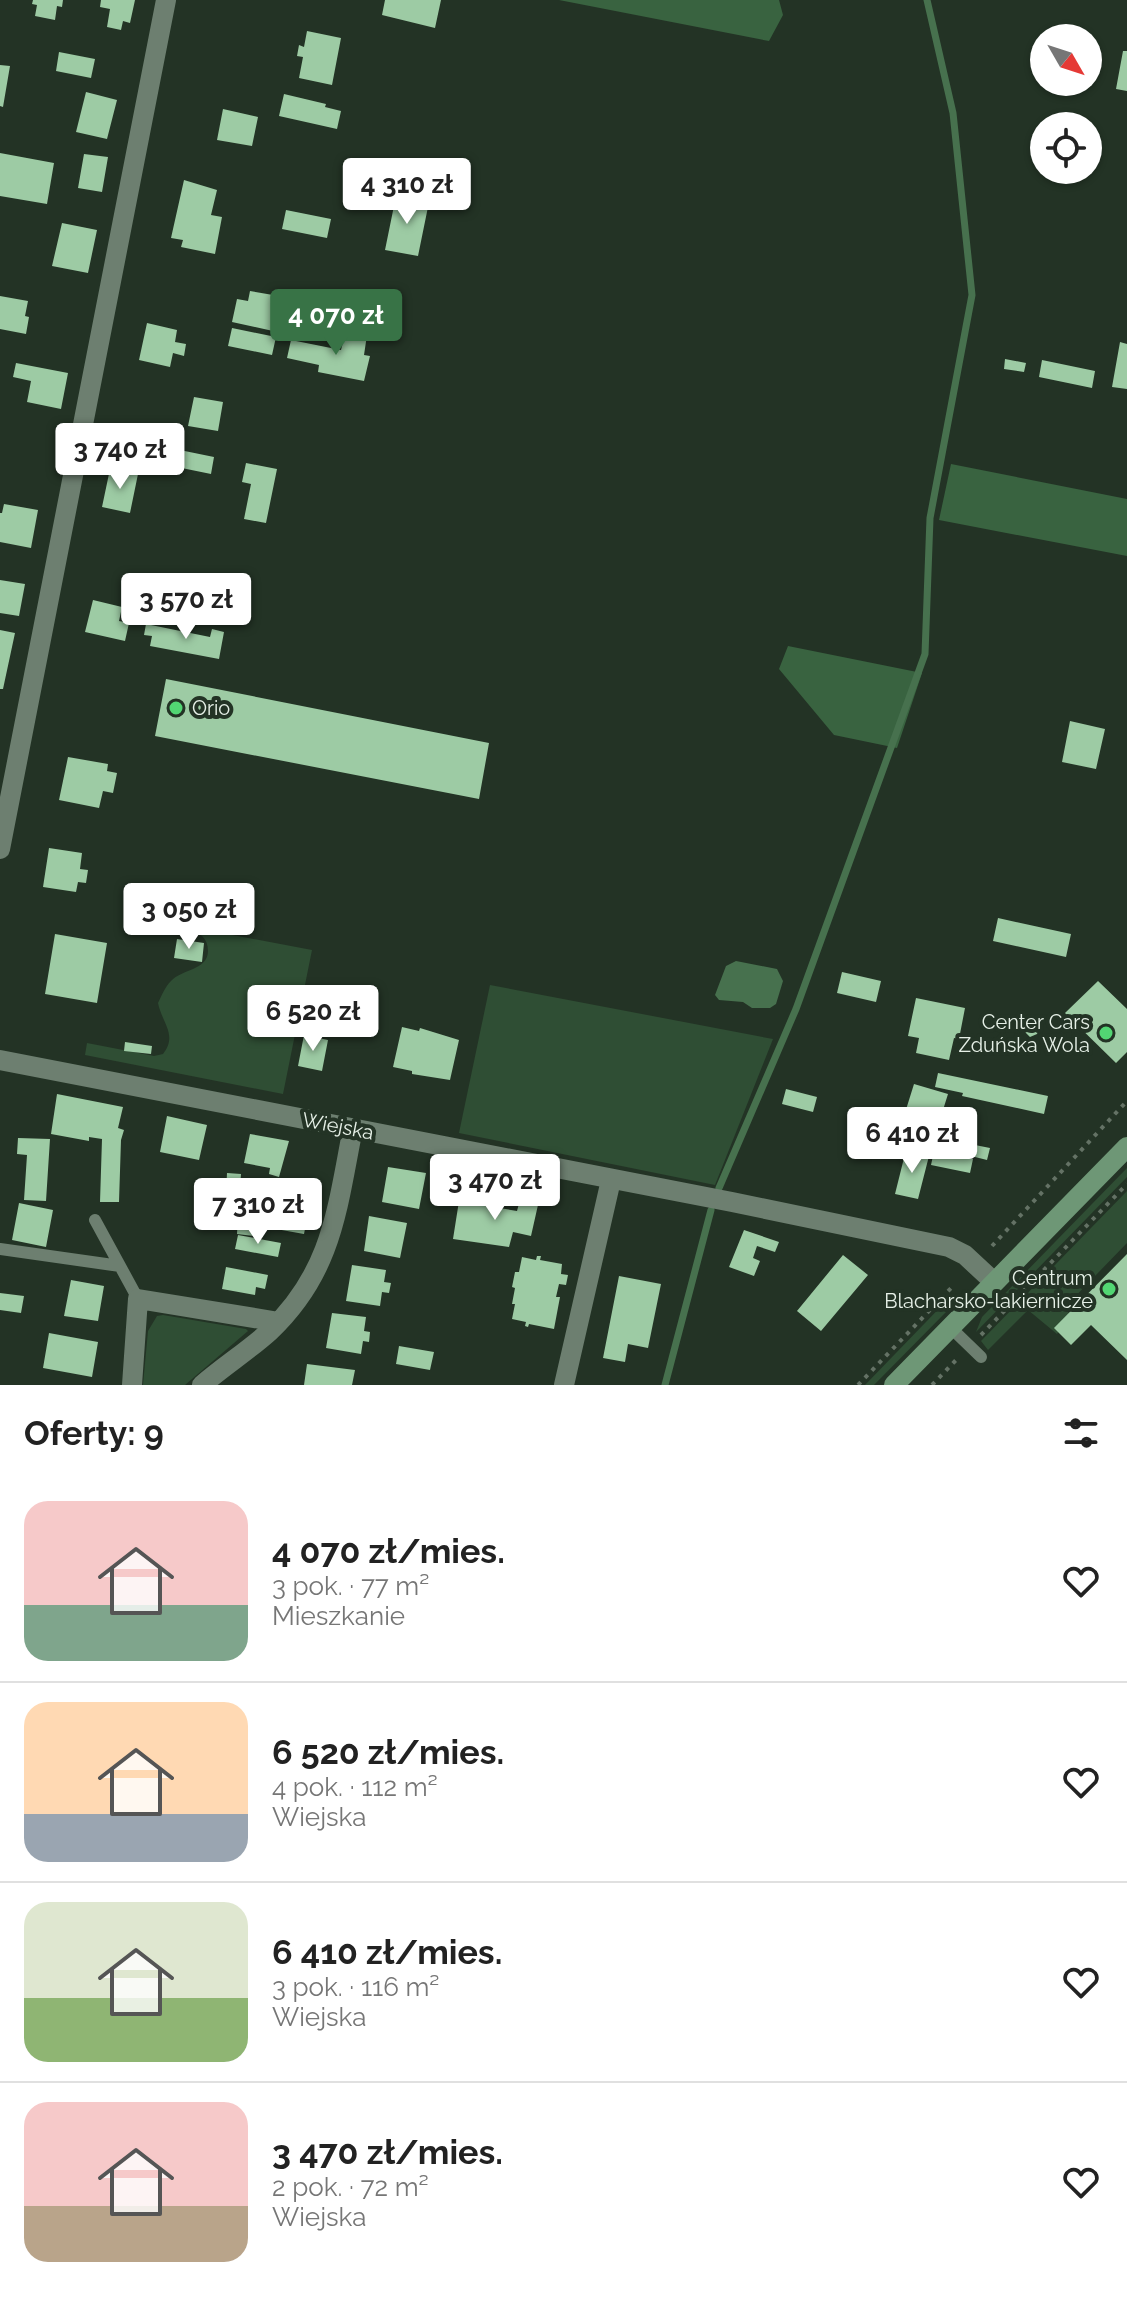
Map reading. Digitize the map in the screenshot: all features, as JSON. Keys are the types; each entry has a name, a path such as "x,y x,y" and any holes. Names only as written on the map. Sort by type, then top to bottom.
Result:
{"main road":[{"path":"894,1385 1127,1147"}],"street":[{"path":"0,849 166,0"},
{"name":"Wiejska","path":"0,1060 949,1247 965,1255 994,1282"},
{"path":"202,1385 279,1322 318,1268 330,1240 353,1128"},
{"path":"564,1385 611,1180"},
{"path":"132,1385 138,1299 279,1322"}],"lane":[{"path":"95,1220 138,1299"},
{"path":"0,1249 120,1266"},
{"path":"950,1327 981,1357"}],"path":[{"path":"992,1246 1127,1101"},
{"path":"932,1385 1127,1184"},
{"path":"858,1385 954,1285"}],"shaded area":[{"path":"559,0 779,0 783,15 769,41"},
{"path":"951,464 1127,499 1127,556 939,520"},
{"path":"788,646 922,673 897,748 834,735 779,669"},
{"path":"190,927 312,950 283,1094 85,1055 87,1043 154,1056 163,1054 169,1035 158,1003 171,981 199,966 207,957 205,940"},
{"path":"736,961 777,969 783,981 776,1004 770,1008 752,1008 743,1002 719,1000 715,995 726,966"},
{"path":"490,985 773,1039 715,1185 459,1133"},
{"path":"1127,1168 1127,1177 976,1332 982,1317"},
{"path":"1127,1191 1127,1243 1064,1308 1071,1315 1057,1334 1028,1310 988,1350 981,1341"},
{"path":"954,1293 946,1312 874,1385 865,1385"},
{"path":"157,1316 248,1331 185,1385 143,1385 148,1331"}],"building":[{"path":"33,0 63,0 62,7 57,6 55,20 35,16 37,5 32,4"},
{"path":"101,0 135,0 130,23 123,21 121,30 107,27 110,9 100,7"},
{"path":"385,0 441,0 435,28 382,15"},
{"path":"307,31 341,38 332,85 299,78 303,57 297,56 299,45 304,47"},
{"path":"1123,51 1127,51 1127,91 1116,89"},
{"path":"59,52 95,59 91,78 56,71"},
{"path":"0,65 10,66 3,107 0,106"},
{"path":"86,92 117,100 107,139 76,132"},
{"path":"284,94 326,104 325,107 341,111 337,129 279,116"},
{"path":"223,109 258,117 252,146 217,140"},
{"path":"0,153 54,163 47,204 0,196"},
{"path":"84,154 108,157 102,192 78,188"},
{"path":"184,180 217,190 211,215 222,217 215,254 181,247 183,240 171,238"},
{"path":"396,196 429,202 418,256 385,250"},
{"path":"286,210 331,219 327,238 282,229"},
{"path":"62,223 97,230 88,273 52,266"},
{"path":"250,291 273,295 271,306 277,307 273,331 232,322 237,299 248,301"},
{"path":"0,296 28,301 26,334 0,329"},
{"path":"147,323 177,330 175,342 186,344 184,356 173,353 170,367 139,360"},
{"path":"232,328 276,337 272,355 228,346"},
{"path":"346,330 367,335 364,355 370,356 364,381 318,372 319,365 287,358 291,340 341,350"},
{"path":"1120,342 1127,344 1127,389 1112,387"},
{"path":"1005,359 1026,363 1024,372 1004,369"},
{"path":"1042,360 1095,371 1092,388 1039,377"},
{"path":"16,363 68,373 61,409 27,402 31,381 13,377"},
{"path":"194,397 223,402 218,431 188,426"},
{"path":"170,448 214,457 211,474 167,465"},
{"path":"246,463 277,469 266,523 244,519 251,484 242,482"},
{"path":"110,469 138,474 130,513 102,507"},
{"path":"4,504 38,510 31,548 0,542 0,513"},
{"path":"0,580 25,584 19,616 0,613"},
{"path":"93,600 122,607 119,621 129,623 125,641 85,632"},
{"path":"146,624 210,637 212,629 224,632 219,659 150,646 152,636 144,635"},
{"path":"0,630 15,633 3,689 0,689"},
{"path":"166,679 489,743 479,799 155,736"},
{"path":"1070,721 1105,729 1096,769 1062,762"},
{"path":"68,757 108,764 107,771 117,773 113,793 103,791 99,808 59,800"},
{"path":"49,848 82,853 80,869 88,870 86,883 78,882 76,892 43,887"},
{"path":"141,893 158,895 154,922 137,919"},
{"path":"998,918 1071,934 1066,957 993,941"},
{"path":"55,934 107,943 97,1003 45,994"},
{"path":"177,939 204,943 202,962 174,958"},
{"path":"842,972 881,981 876,1002 837,993"},
{"name":"Center Cars Zduńska Wola","path":"1098,981 1127,1009 1127,1052 1116,1063 1065,1013"},
{"path":"916,998 965,1008 959,1039 954,1038 949,1060 916,1053 919,1038 908,1036"},
{"path":"1034,1023 1039,1028 1037,1034 1030,1037 1025,1032 1027,1024"},
{"path":"402,1027 419,1031 420,1028 459,1040 450,1080 412,1074 412,1071 393,1067"},
{"path":"304,1035 328,1040 322,1071 298,1066"},
{"path":"125,1042 152,1046 151,1054 124,1051"},
{"path":"938,1073 1048,1096 1044,1114 935,1087"},
{"path":"914,1084 948,1094 933,1142 899,1132"},
{"path":"786,1089 817,1097 813,1112 782,1104"},
{"path":"57,1094 123,1107 118,1128 124,1130 119,1202 100,1202 102,1139 89,1137 89,1141 51,1134"},
{"path":"167,1116 207,1125 199,1160 160,1152"},
{"path":"250,1134 289,1141 279,1177 269,1174 270,1168 244,1163"},
{"path":"18,1138 50,1139 46,1201 24,1200 27,1155 17,1154"},
{"path":"970,1144 990,1148 987,1160 967,1155"},
{"path":"906,1150 929,1156 918,1199 895,1194"},
{"path":"934,1151 973,1159 970,1173 931,1165"},
{"path":"388,1167 426,1173 419,1209 382,1202"},
{"path":"227,1173 241,1174 240,1187 266,1189 263,1237 237,1234 238,1215 225,1213"},
{"path":"522,1192 540,1196 531,1236 513,1232 509,1247 453,1239 459,1201 517,1211"},
{"path":"282,1193 311,1198 304,1234 276,1229"},
{"path":"19,1203 53,1210 46,1247 12,1240"},
{"path":"369,1216 407,1223 400,1258 364,1251"},
{"path":"744,1230 779,1242 775,1252 757,1246 753,1258 760,1261 754,1276 729,1267"},
{"path":"238,1235 281,1243 278,1257 235,1249"},
{"name":"Centrum Blacharsko-lakiernicze","path":"1127,1254 1127,1360 1091,1325 1071,1345 1054,1328"},
{"path":"843,1255 868,1275 821,1331 797,1311"},
{"path":"537,1256 541,1256 540,1260 562,1264 561,1274 568,1275 566,1285 559,1284 556,1297 560,1297 554,1329 529,1324 528,1327 525,1326 526,1322 512,1319 515,1272 519,1272 522,1257 536,1260"},
{"path":"352,1265 386,1270 384,1282 391,1283 389,1293 382,1292 380,1306 346,1301"},
{"path":"226,1267 268,1275 265,1289 256,1287 255,1295 222,1289"},
{"path":"619,1276 661,1284 648,1348 628,1344 625,1362 603,1358"},
{"path":"71,1280 104,1286 98,1321 64,1316"},
{"path":"0,1293 24,1296 21,1313 0,1310"},
{"path":"332,1313 366,1317 364,1331 370,1332 369,1342 363,1341 361,1354 326,1348"},
{"path":"49,1333 98,1342 92,1377 43,1368"},
{"path":"399,1346 434,1352 430,1370 396,1364"},
{"path":"307,1364 355,1370 352,1385 304,1385"}],"waterway":[{"path":"719,1188 796,1009 925,654 930,518 972,295 953,113 927,0"},
{"path":"665,1385 711,1210"}],"place":[{"name":"Orio","path":"176,708"},
{"name":"Center Cars Zduńska Wola","path":"1106,1033"},
{"name":"Centrum Blacharsko-lakiernicze","path":"1109,1289"}]}
